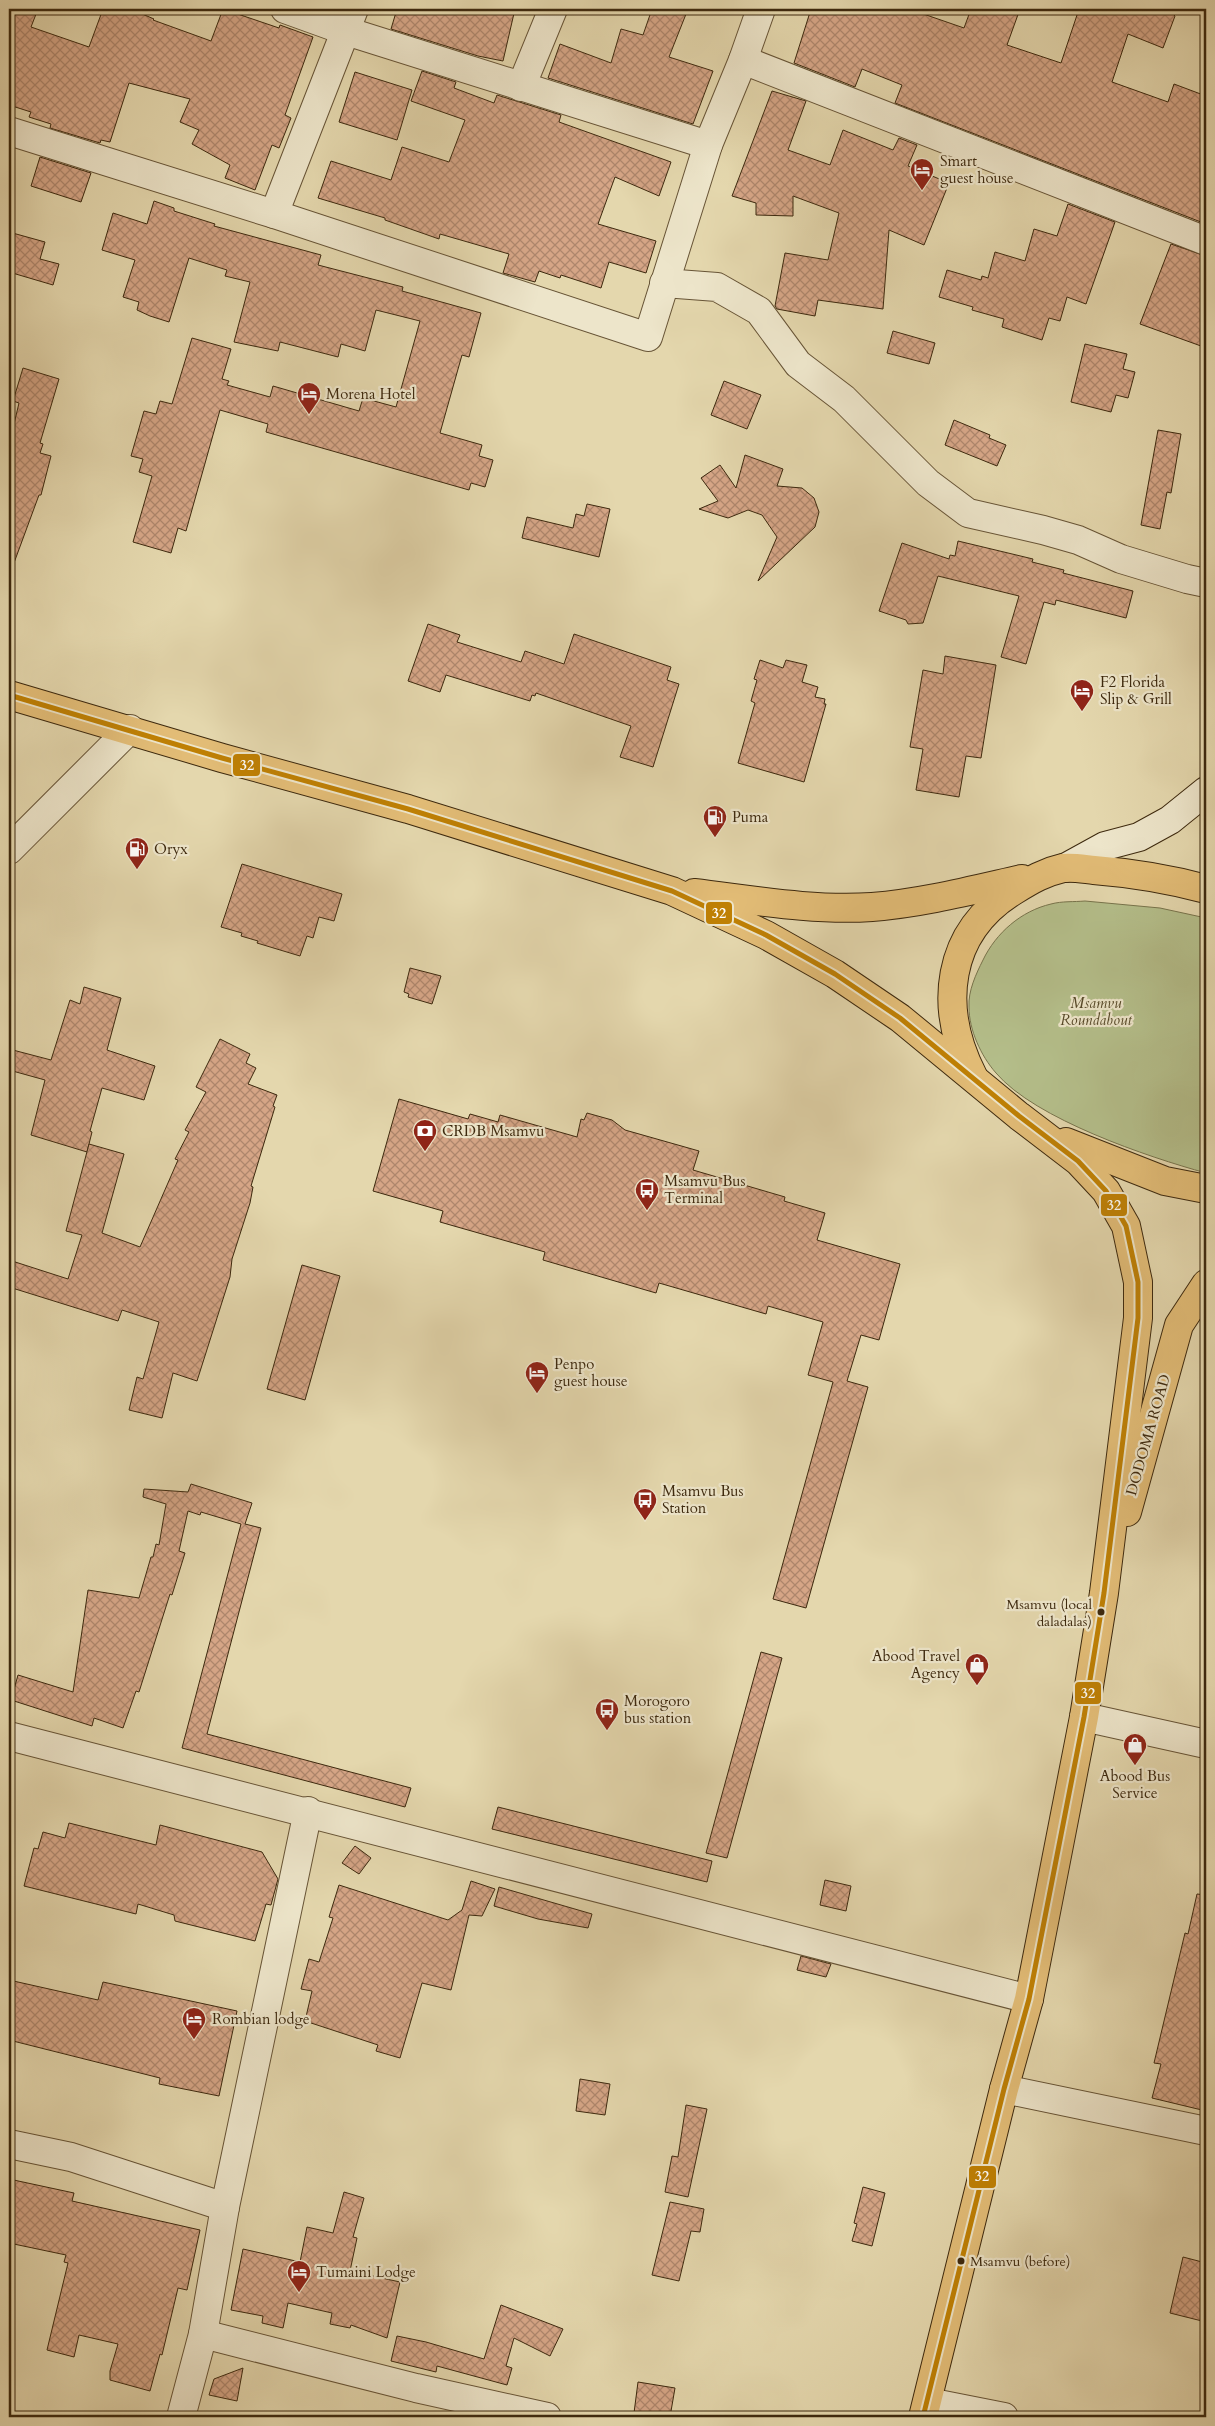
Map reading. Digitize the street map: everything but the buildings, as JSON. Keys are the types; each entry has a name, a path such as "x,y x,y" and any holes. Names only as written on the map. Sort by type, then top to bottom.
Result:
{"highway":[{"path":"9,695 130,729 222,758 408,809 672,891 766,935 835,974 900,1018 1019,1116 1072,1146 1166,1182 1206,1189"},
{"path":"672,891 812,907 871,907 920,901 1065,868 1143,876 1206,889"},
{"path":"975,1080 962,1055 955,1030 952,981 957,964 962,948 986,912 1005,896 1038,875"},
{"name":"DODOMA ROAD","path":"926,2410 1004,2089 1029,1999 1084,1717 1104,1593 1138,1318 1138,1282 1126,1226 1106,1191 1078,1162 1019,1116"},
{"name":"DODOMA ROAD","path":"1104,1593 1179,1325 1206,1284"}],"street":[{"path":"286,9 350,20 521,87 708,145"},
{"path":"521,87 552,9"},
{"path":"9,131 274,214 648,337 708,145 743,60 760,9"},
{"path":"274,214 350,20"},
{"path":"743,60 1206,241"},
{"path":"664,283 717,287 759,311 798,364 844,399 928,484 968,513 1078,540 1121,559 1206,583"},
{"path":"9,850 130,729"},
{"path":"1065,868 1105,846 1139,837 1170,820 1206,791"},
{"path":"1084,1717 1206,1744"},
{"path":"9,1736 1029,1999"},
{"path":"182,2417 203,2334 225,2207 308,1812"},
{"path":"1004,2089 1206,2131"},
{"path":"9,2144 71,2157 225,2207"},
{"path":"203,2334 416,2388 547,2417"},
{"path":"926,2410 1004,2417"}],"green space":[{"name":"Msamvu Roundabout","path":"1085,901 1160,908 1206,918 1206,1173 1124,1146 1064,1121 1037,1106 1014,1090 996,1073 985,1059 977,1042 971,1025 969,1001 973,983 988,950 1002,932 1030,912 1055,903"}],"transit line":[{"name":"32","path":"9,695 222,758 408,809 672,891 766,935 835,974 900,1018 1019,1116 1078,1161 1106,1191 1126,1226 1138,1282 1138,1318 1104,1593 1084,1717 1029,1999 1004,2089 923,2417"}],"place":[{"name":"Smart guest house","path":"922,191"},
{"name":"Morena Hotel","path":"309,415"},
{"name":"F2 Florida Slip & Grill","path":"1082,712"},
{"name":"Puma","path":"715,838"},
{"name":"Oryx","path":"137,870"},
{"name":"CRDB Msamvu","path":"425,1152"},
{"name":"Msamvu Bus Terminal","path":"647,1211"},
{"name":"Penpo guest house","path":"537,1394"},
{"name":"Msamvu Bus Station","path":"645,1521"},
{"name":"Msamvu (local daladalas)","path":"1101,1612"},
{"name":"Abood Travel Agency","path":"977,1686"},
{"name":"Morogoro bus station","path":"607,1731"},
{"name":"Abood Bus Service","path":"1135,1766"},
{"name":"Rombian lodge","path":"194,2040"},
{"name":"Msamvu (before)","path":"961,2261"},
{"name":"Tumaini Lodge","path":"299,2293"}]}
